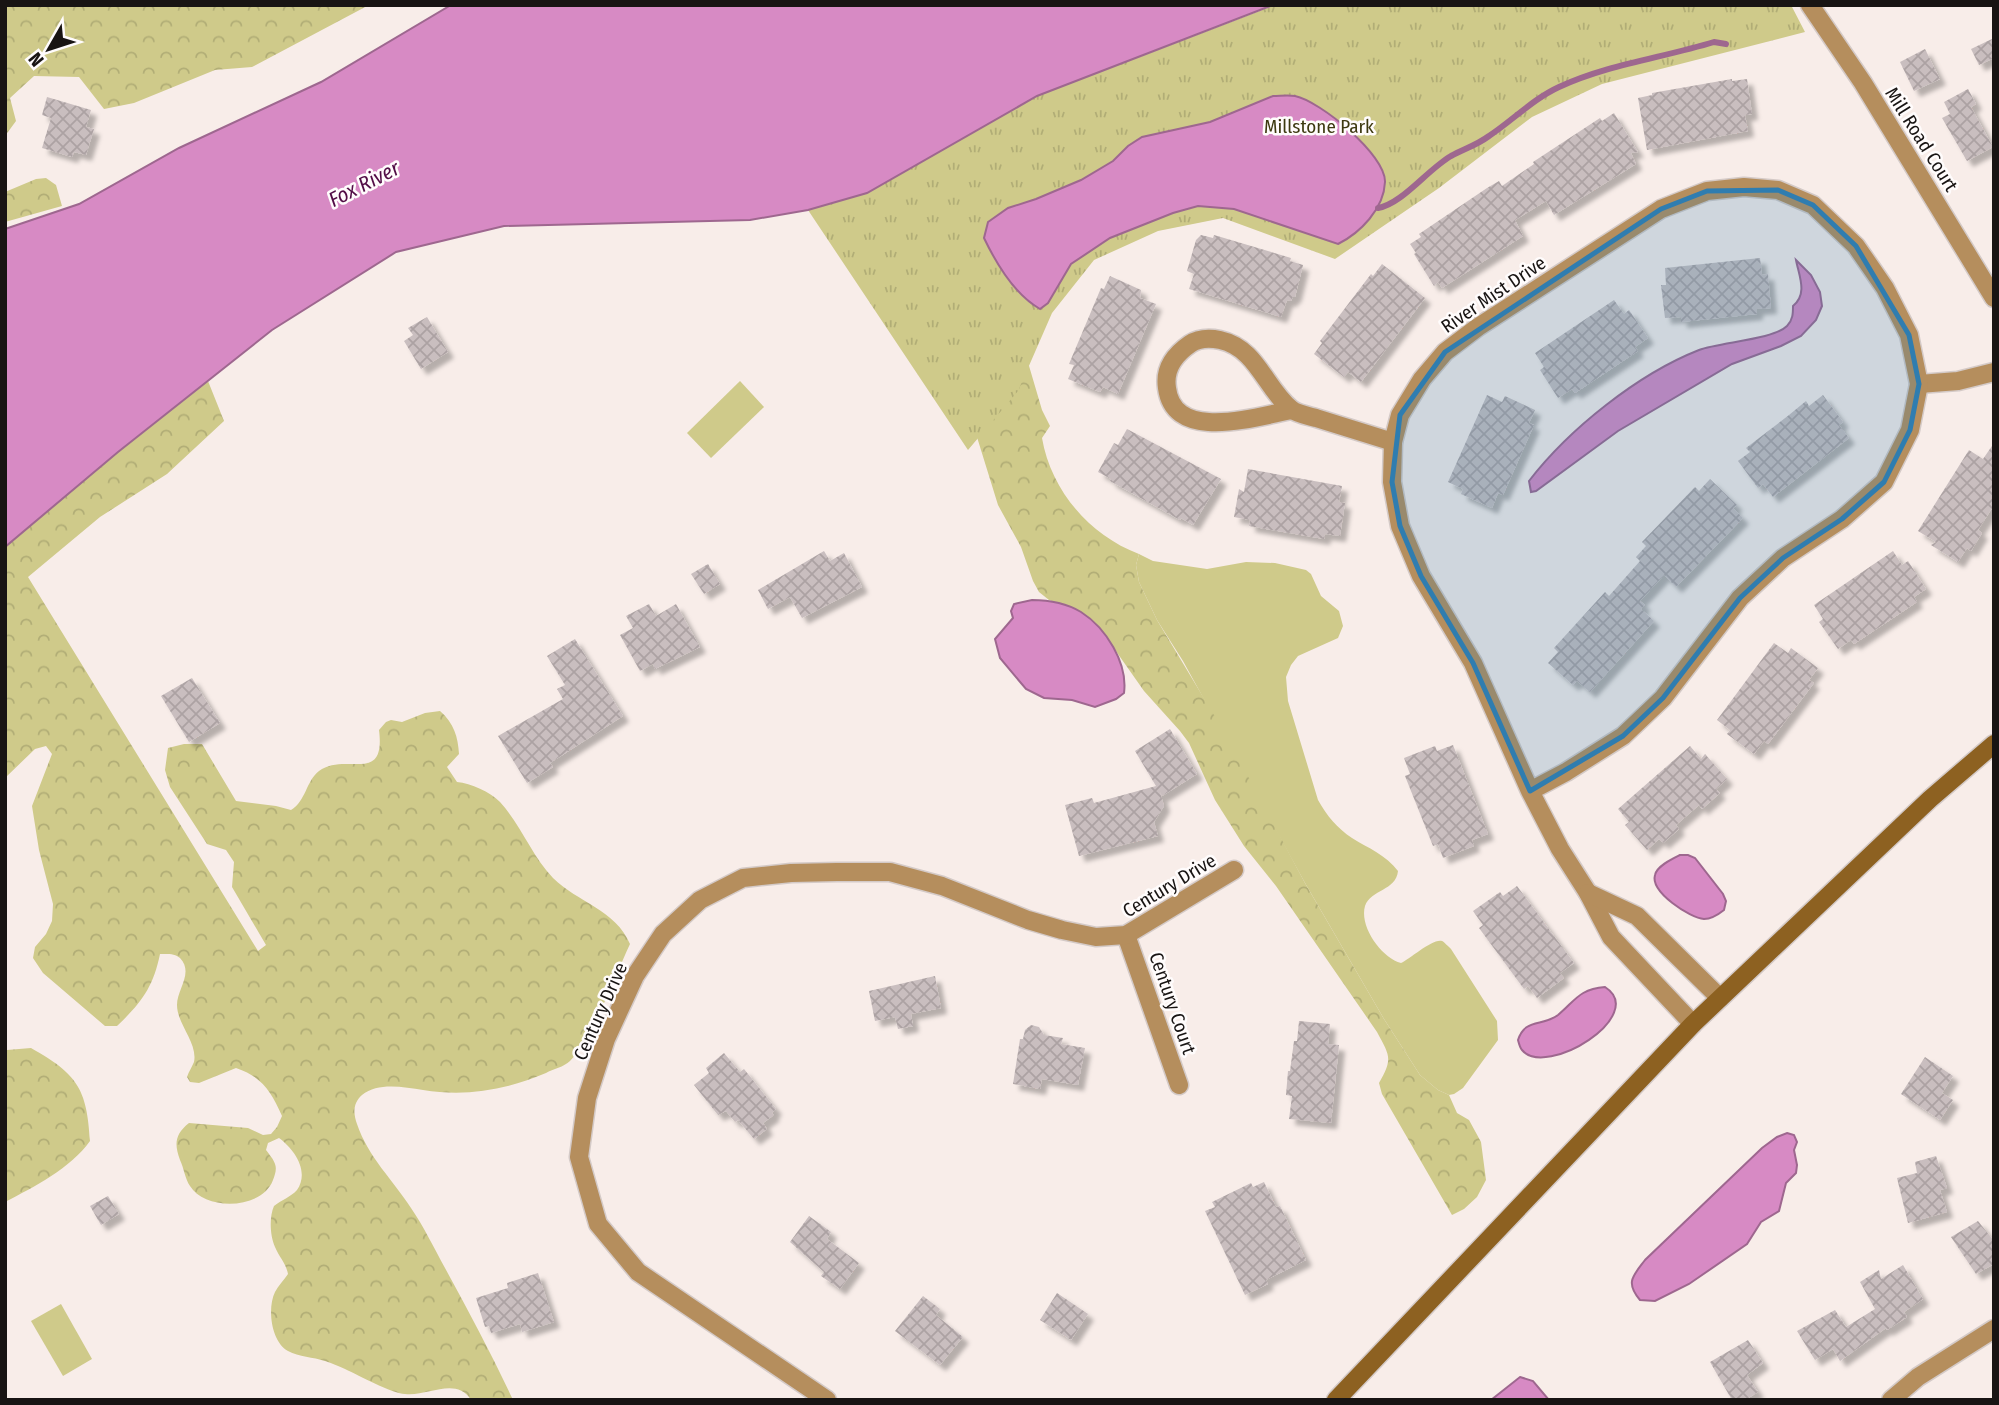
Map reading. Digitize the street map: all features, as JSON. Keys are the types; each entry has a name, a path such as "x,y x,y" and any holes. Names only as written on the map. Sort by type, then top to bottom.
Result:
{"main road":[{"path":"1336,1400 1693,1024 1930,799 1994,744"}],"street":[{"name":"Mill Road Court","path":"1811,5 1863,83 1994,298"},
{"name":"River Mist Drive","path":"1530,791 1623,736 1663,698 1740,598 1783,558 1842,519 1884,482 1910,430 1919,384 1909,335 1885,288 1856,246 1814,205 1778,190 1744,187 1707,191 1661,209 1478,327 1445,352 1422,379 1400,415 1392,442 1392,482 1400,526 1421,576 1473,663 1530,791 1611,937 1693,1024"},
{"path":"1292,410 1249,356 1232,343 1210,338 1193,342 1175,356 1165,375 1168,395 1178,410 1192,420 1226,423 1292,410 1392,442"},
{"path":"1919,384 1958,381 1994,372"},
{"name":"Century Drive","path":"827,1400 638,1272 598,1224 579,1157 587,1098 606,1039 635,976 663,934 700,900 743,878 791,873 890,873 942,886 1028,920 1062,930 1096,937 1126,935 1234,870"},
{"path":"1588,892 1637,916 1720,998"},
{"name":"Century Court","path":"1126,935 1179,1085"},
{"path":"1891,1400 1918,1377 1994,1329"}],"highlighted area":[{"path":"1778,190 1813,205 1856,246 1909,335 1919,384 1910,430 1884,482 1842,519 1783,558 1740,598 1663,698 1623,736 1530,791 1473,663 1421,576 1400,526 1392,482 1400,415 1445,352 1661,209 1707,191"}],"green space":[{"path":"5,5 369,5 252,67 215,70 134,103 104,109 79,77 34,76 10,98 16,121 5,136"},
{"name":"Millstone Park","path":"1275,5 1791,5 1805,32 1602,84 1532,117 1439,188 1335,259 1223,218 1158,231 1094,260 1052,313 1018,391 968,450 808,210 867,192 1037,96"},
{"path":"46,178 56,185 62,206 5,222 5,192 36,179"},
{"path":"1027,359 1042,410 1050,426 1042,438 1047,457 1063,493 1089,523 1121,546 1139,554 1136,565 1139,582 1157,620 1226,735 1305,883 1384,1019 1420,1075 1438,1090 1449,1095 1457,1113 1469,1120 1481,1142 1486,1180 1477,1197 1464,1209 1452,1215 1382,1094 1379,1083 1388,1058 1377,1032 1276,886 1244,846 1215,800 1189,743 1144,691 1106,637 1091,621 1081,613 1049,600 1039,592 1033,581 1021,547 998,505 972,421"},
{"path":"208,381 224,421 167,474 100,517 28,577 258,951 266,945 232,887 234,862 226,850 207,844 170,787 165,770 168,748 184,744 202,744 236,801 291,810 300,802 311,780 319,771 340,764 370,762 376,757 379,730 386,722 402,722 425,713 440,711 449,720 456,736 459,754 447,767 457,782 480,789 500,802 553,878 606,915 624,932 630,944 587,1037 565,1065 516,1084 486,1091 455,1093 399,1087 375,1088 362,1095 355,1105 354,1112 362,1136 425,1230 513,1400 471,1400 465,1393 449,1388 414,1394 399,1393 333,1364 297,1355 282,1347 274,1333 271,1307 275,1292 288,1274 273,1243 271,1221 274,1206 295,1192 301,1183 301,1168 295,1154 279,1138 268,1143 266,1150 276,1170 267,1190 246,1202 220,1203 197,1194 190,1186 177,1144 178,1135 189,1123 248,1128 263,1135 271,1134 282,1116 274,1099 253,1076 236,1068 199,1083 190,1082 187,1077 194,1062 194,1055 178,1012 177,1005 185,969 178,956 160,954 154,976 145,994 117,1026 105,1026 43,973 33,958 35,947 52,921 53,904 39,850 32,806 52,754 46,746 35,749 5,778 5,547"},
{"path":"740,381 764,407 711,458 687,433"},
{"path":"1139,554 1153,561 1207,569 1246,562 1275,563 1306,570 1311,574 1321,596 1339,611 1343,626 1338,638 1298,656 1291,665 1286,677 1288,701 1321,806 1342,830 1382,856 1398,871 1393,883 1372,896 1365,906 1365,923 1374,940 1387,955 1401,963 1433,943 1443,941 1451,949 1497,1021 1498,1040 1463,1088 1454,1094 1449,1095 1438,1090 1420,1075 1384,1019 1305,883 1183,661 1157,620 1139,582 1136,565"},
{"path":"31,1048 59,1066 77,1084 86,1108 90,1141 62,1168 5,1202 5,1052"},
{"path":"61,1304 92,1359 63,1376 31,1321"}],"water":[{"name":"Fox River","path":"451,5 1273,5 1037,96 867,193 808,210 750,220 504,226 396,252 272,330 118,452 5,547 5,229 79,204 179,148 321,82"},
{"path":"1273,96 1295,96 1335,118 1364,144 1382,171 1384,192 1375,211 1362,227 1338,244 1234,209 1198,206 1110,238 1071,264 1048,303 1040,309 1022,296 994,258 984,238 988,222 1008,208 1081,180 1113,161 1142,137 1210,122"},
{"path":"1796,260 1811,275 1820,292 1822,306 1816,320 1801,336 1732,364 1618,431 1531,492 1529,481 1564,442 1606,405 1652,373 1699,350 1770,335 1787,326 1792,319 1793,306 1798,301 1801,290"},
{"path":"1032,600 1070,606 1099,627 1119,658 1124,693 1095,707 1072,700 1044,698 1026,689 1000,658 995,639 1013,618 1011,611 1014,604"},
{"path":"1680,855 1695,858 1723,894 1726,901 1724,910 1717,915 1698,918 1672,903 1659,889 1655,882 1656,872 1665,863"},
{"path":"1605,987 1615,999 1614,1013 1604,1027 1589,1040 1551,1056 1534,1057 1521,1049 1518,1040 1525,1028 1552,1019 1583,993"},
{"path":"1787,1133 1794,1135 1797,1142 1794,1150 1797,1165 1796,1173 1786,1183 1779,1211 1761,1222 1747,1244 1689,1284 1655,1301 1640,1300 1635,1294 1632,1279 1645,1260 1762,1148"},
{"path":"1520,1377 1533,1381 1549,1400 1491,1400"}],"building":[{"path":"1994,38 1994,58 1979,65 1971,49"},
{"path":"1925,49 1940,79 1914,91 1900,62"},
{"path":"1732,79 1747,79 1752,114 1745,115 1748,131 1647,150 1638,98 1652,93"},
{"path":"1968,89 1976,104 1971,107 1993,147 1967,161 1942,118 1950,114 1944,102"},
{"path":"47,97 91,110 86,127 94,129 86,155 74,152 72,157 42,148 51,118 42,115"},
{"path":"1614,113 1638,152 1631,153 1636,164 1554,215 1546,201 1515,220 1523,236 1442,288 1438,282 1434,286 1410,244 1421,237 1419,234 1487,188 1499,181 1502,186 1600,118 1602,121"},
{"path":"1201,235 1213,238 1214,235 1291,258 1290,261 1303,265 1295,297 1291,301 1287,300 1281,317 1189,289 1194,274 1187,271 1196,240"},
{"path":"1760,258 1762,275 1768,274 1771,308 1757,309 1757,314 1681,322 1681,317 1665,318 1661,285 1666,285 1665,268"},
{"path":"1382,264 1425,298 1361,382 1348,372 1344,377 1314,354 1322,343 1320,341 1371,274 1373,276"},
{"path":"1110,276 1141,290 1140,298 1156,304 1118,394 1103,387 1100,392 1068,379 1074,365 1069,364 1101,288 1104,289"},
{"path":"1614,300 1624,314 1629,310 1648,338 1635,347 1638,351 1575,393 1572,389 1558,398 1540,370 1544,367 1535,353"},
{"path":"427,317 448,352 421,369 404,341 413,335 408,328"},
{"path":"1487,395 1502,402 1505,396 1535,410 1529,423 1534,425 1503,495 1498,493 1492,508 1461,494 1463,489 1448,482"},
{"path":"1823,395 1843,422 1839,425 1849,438 1773,497 1763,484 1758,488 1738,461 1750,452 1746,448 1806,401 1809,406"},
{"path":"1127,429 1221,479 1193,525 1098,472 1114,443 1118,445"},
{"path":"1994,443 1994,505 1978,530 1982,533 1971,551 1967,548 1958,562 1931,545 1936,542 1918,531 1969,450 1983,459"},
{"path":"1248,469 1342,486 1339,502 1345,503 1340,536 1325,534 1324,539 1249,526 1250,520 1234,517 1239,489 1244,492"},
{"path":"1710,479 1737,505 1733,508 1743,518 1676,587 1664,575 1640,601 1645,605 1641,609 1654,621 1590,692 1577,681 1573,685 1548,663 1558,652 1554,648 1605,592 1609,596 1640,561 1636,557 1646,546 1642,542 1695,487 1699,491"},
{"path":"824,551 830,561 844,553 862,587 802,618 790,597 768,609 758,590"},
{"path":"1893,551 1902,565 1908,561 1926,589 1914,597 1917,602 1854,644 1851,640 1838,649 1819,622 1823,619 1814,605"},
{"path":"708,564 720,584 704,594 691,574"},
{"path":"649,604 656,616 676,604 700,647 655,669 653,664 640,671 620,635 633,628 626,616"},
{"path":"575,639 623,716 550,763 553,767 527,783 498,736 563,699 557,689 565,685 547,656"},
{"path":"1774,643 1788,653 1791,648 1818,668 1809,680 1814,683 1768,744 1764,741 1754,754 1727,734 1730,730 1717,720"},
{"path":"192,678 220,723 189,742 161,696"},
{"path":"1170,729 1197,774 1162,796 1160,792 1164,806 1154,822 1158,836 1079,856 1065,805 1092,798 1094,803 1156,786 1135,751"},
{"path":"1453,745 1488,834 1472,840 1474,846 1443,858 1438,844 1433,846 1405,776 1410,774 1404,758 1435,746 1437,751"},
{"path":"1690,746 1701,759 1705,754 1727,779 1716,789 1720,793 1702,809 1699,805 1676,825 1679,829 1663,843 1659,839 1647,850 1625,825 1629,822 1618,809"},
{"path":"1517,886 1574,963 1560,973 1564,978 1537,998 1528,986 1524,989 1479,928 1483,925 1473,911 1500,892 1503,896"},
{"path":"935,976 941,1008 911,1014 913,1026 898,1029 895,1017 875,1021 869,991"},
{"path":"1299,1021 1330,1024 1328,1044 1339,1045 1331,1123 1289,1119 1292,1096 1286,1095 1288,1071 1294,1041 1297,1041"},
{"path":"1031,1025 1039,1027 1044,1035 1063,1038 1061,1044 1085,1048 1078,1085 1042,1079 1040,1089 1013,1084 1020,1039 1023,1039 1025,1030"},
{"path":"724,1053 740,1072 744,1069 776,1109 772,1113 774,1115 763,1123 767,1129 754,1139 738,1120 735,1122 726,1111 718,1115 694,1085 709,1073 706,1068"},
{"path":"1925,1057 1953,1076 1942,1093 1953,1100 1940,1120 1901,1094"},
{"path":"1936,1156 1947,1188 1940,1190 1947,1212 1908,1223 1897,1178 1917,1173 1915,1162"},
{"path":"1264,1182 1276,1207 1280,1206 1306,1260 1266,1280 1268,1284 1245,1295 1205,1211 1215,1207 1212,1202 1251,1183 1253,1187"},
{"path":"108,1196 119,1214 101,1225 90,1206"},
{"path":"809,1216 831,1232 827,1239 859,1263 840,1289 821,1276 824,1272 790,1242"},
{"path":"1978,1221 1994,1241 1994,1264 1976,1274 1951,1237"},
{"path":"1903,1265 1923,1299 1904,1312 1907,1317 1887,1330 1886,1328 1840,1361 1833,1349 1815,1360 1797,1331 1835,1310 1846,1327 1875,1309 1860,1282 1879,1270 1881,1279"},
{"path":"538,1273 554,1322 522,1332 520,1324 491,1333 489,1326 485,1327 476,1298 508,1288 507,1283"},
{"path":"1057,1293 1088,1314 1071,1340 1040,1320"},
{"path":"923,1296 940,1309 936,1315 963,1337 940,1365 895,1331"},
{"path":"1748,1340 1763,1363 1747,1375 1758,1392 1745,1400 1732,1400 1710,1362"}],"waterway":[{"path":"1378,208 1396,200 1442,162 1484,139 1559,87 1616,67 1714,42 1726,44"}]}
